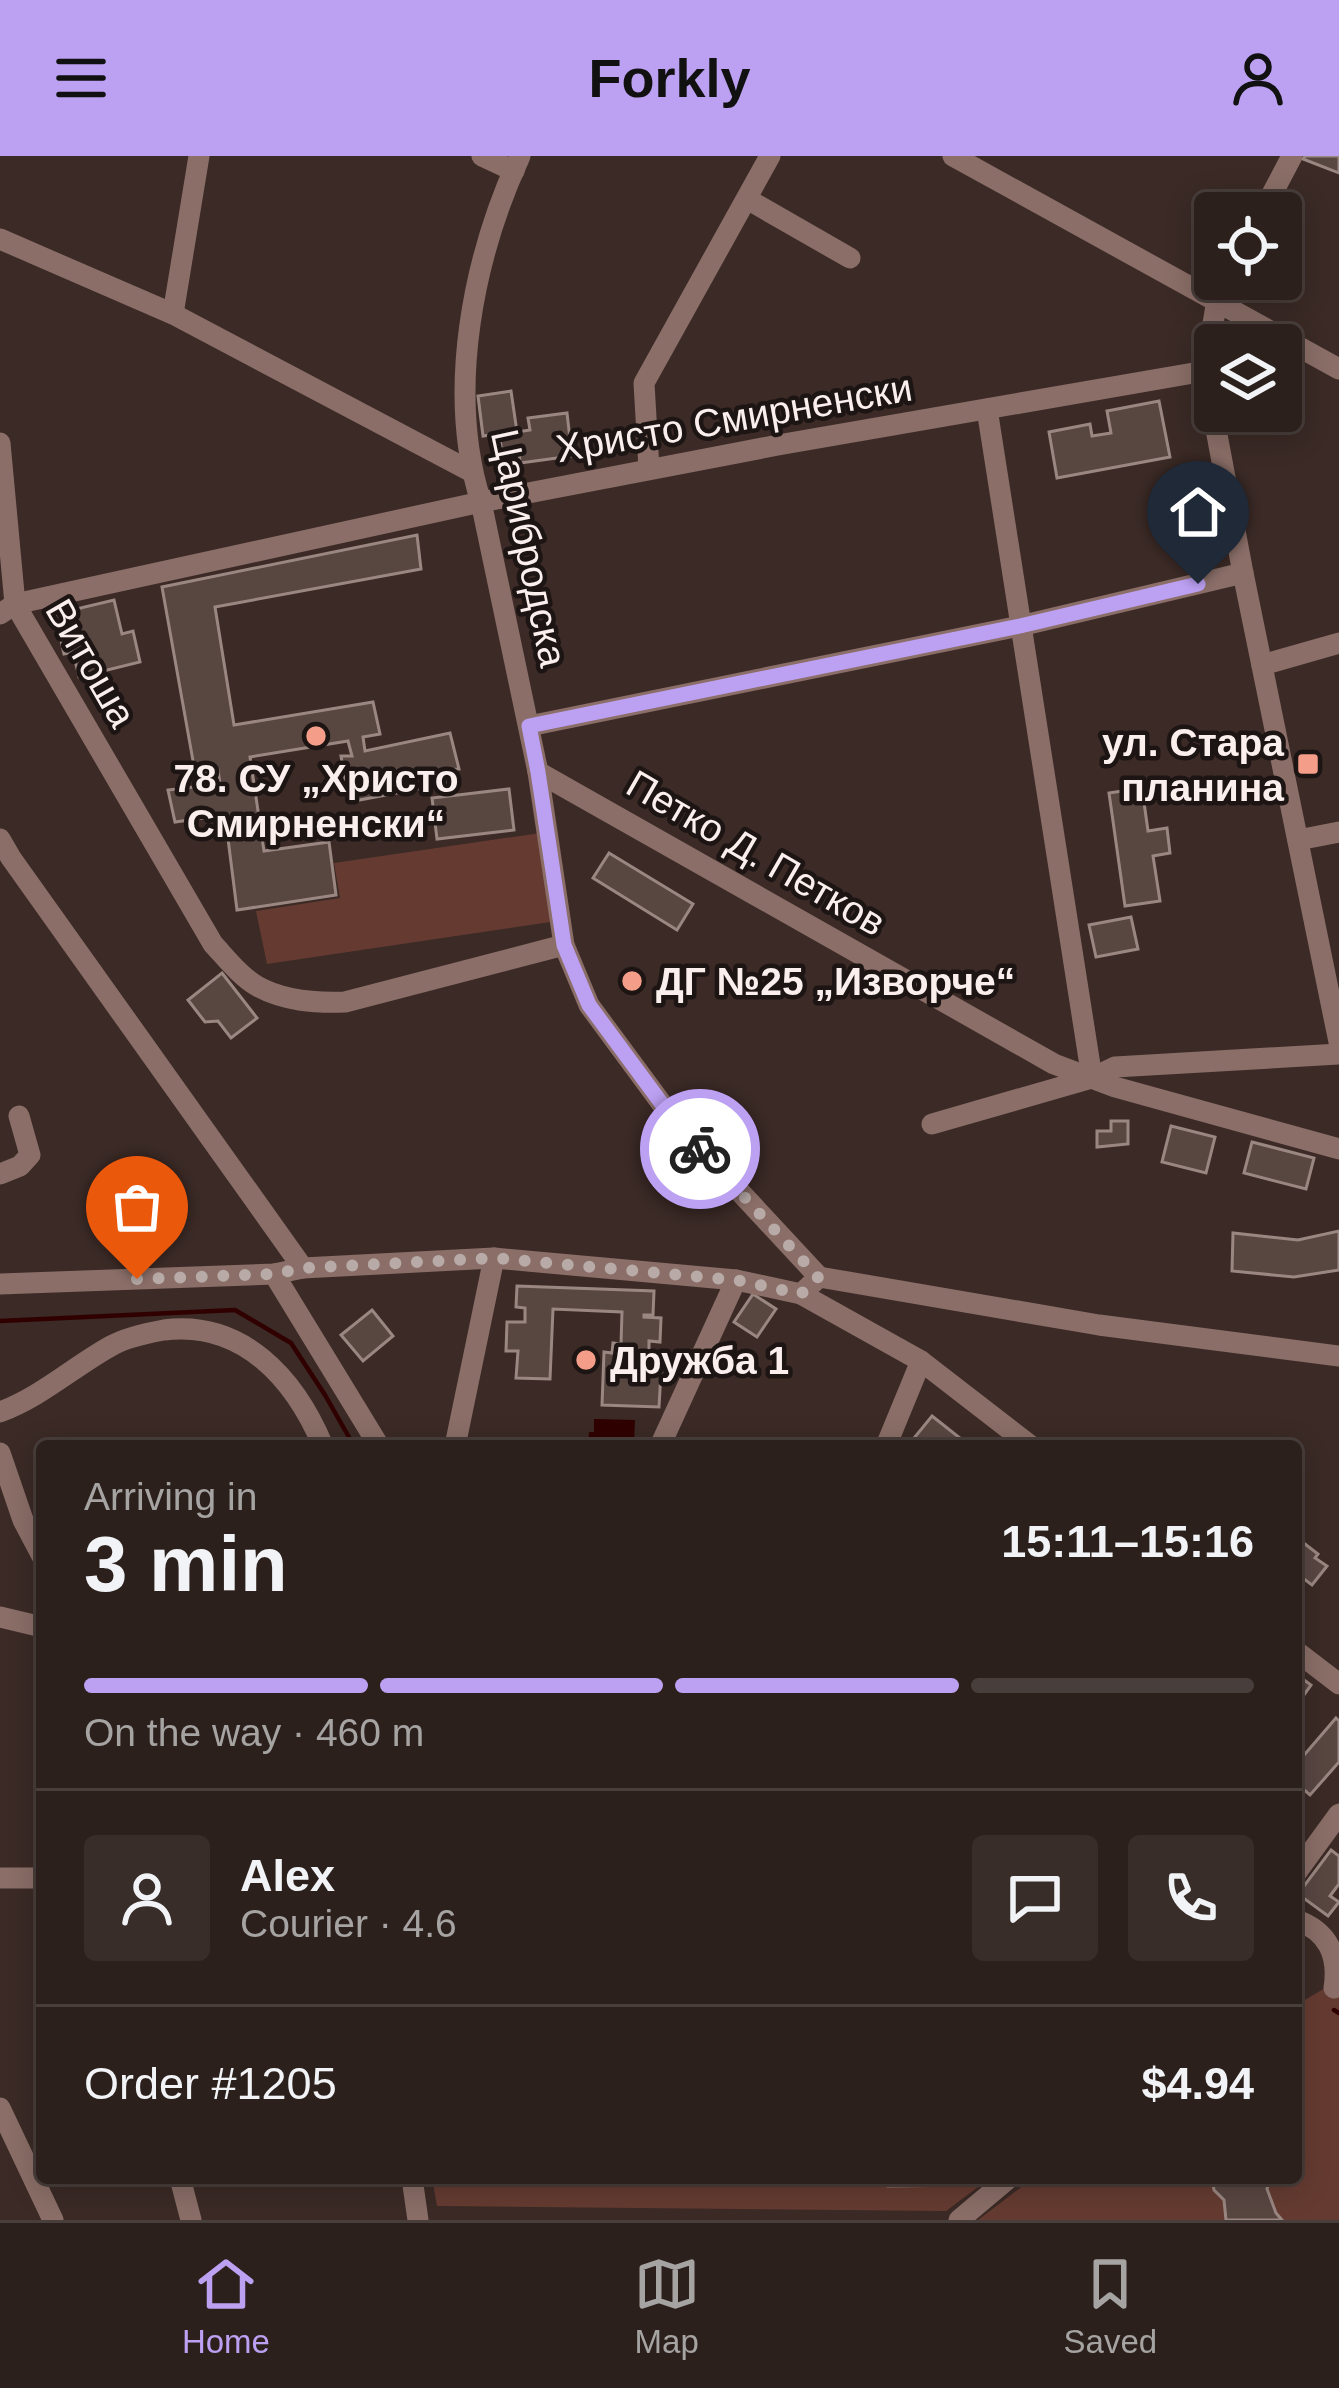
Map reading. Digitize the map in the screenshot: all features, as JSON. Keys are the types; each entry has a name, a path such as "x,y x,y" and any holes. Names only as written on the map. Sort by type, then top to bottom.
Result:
{"street":[{"path":"172,314 200,156"},
{"path":"482,156 517,163"},
{"path":"649,470 644,383 770,156"},
{"path":"953,156 1194,275"},
{"path":"1273,192 1292,156"},
{"name":"Царибродска","path":"517,163 475,299 464,405 472,472 538,772 564,945 589,1005 676,1123 818,1277"},
{"path":"747,199 850,258"},
{"path":"0,239 172,314 472,472"},
{"path":"1238,300 1339,369"},
{"name":"Христо Смирненски","path":"8,609 481,502 1194,373"},
{"path":"987,409 1091,1078"},
{"path":"1216,432 1339,1042"},
{"name":"Витоша","path":"0,443 8,609 213,944 256,986 317,1003 344,1002 564,945"},
{"path":"529,726 1020,626 1243,573"},
{"path":"1262,664 1339,643"},
{"name":"Петко Д. Петков","path":"538,772 1054,1064 1115,1088 1339,1149"},
{"path":"1298,840 1339,832"},
{"path":"0,839 303,1268"},
{"path":"932,1124 1115,1067 1339,1054"},
{"path":"0,1174 20,1166 30,1155 19,1116"},
{"path":"456,1440 494,1258"},
{"path":"0,1284 274,1274 303,1268 494,1258 736,1280 801,1294 921,1361 1023,1440"},
{"path":"274,1274 375,1440"},
{"path":"801,1294 818,1277 1099,1325 1339,1356"},
{"path":"663,1440 736,1280"},
{"path":"0,1412 40,1393 115,1343 185,1328 228,1336 263,1359 292,1388 321,1440"},
{"path":"888,1440 921,1361"},
{"path":"0,1453 22,1520 36,1545"},
{"path":"0,1617 36,1626"},
{"path":"1302,1656 1339,1684"},
{"path":"1302,1865 1339,1814"},
{"path":"0,1878 36,1878"},
{"path":"1302,1923 1330,1943 1337,1968 1334,1988"},
{"path":"0,2108 53,2220"},
{"path":"182,2184 191,2220"},
{"path":"413,2184 418,2220"},
{"path":"958,2220 1003,2184"}],"shaded area":[{"path":"540,833 557,921 267,964 256,911 340,898 334,863"},
{"path":"594,1419 635,1420 634,1440 588,1440 589,1432 594,1432"},
{"path":"1339,1980 1339,2220 978,2220 1025,2184 1302,2184 1302,2002"},
{"path":"433,2184 982,2184 946,2211 437,2206"}],"building":[{"path":"1339,156 1339,173 1303,159"},
{"path":"511,391 517,432 530,430 528,418 567,413 572,456 520,463 519,449 502,452 499,434 483,436 478,396"},
{"path":"1159,401 1170,457 1057,478 1049,432 1090,424 1092,436 1111,433 1107,411"},
{"path":"417,535 421,569 215,607 234,725 373,702 380,734 363,737 365,751 450,733 459,769 447,770 450,783 349,802 341,756 352,756 348,741 250,757 264,851 329,842 336,895 237,910 225,815 175,822 168,790 220,784 218,770 195,772 162,587"},
{"path":"114,600 122,634 133,631 140,662 79,677 73,652 64,654 55,614"},
{"path":"1142,788 1148,831 1167,828 1170,853 1153,856 1160,901 1125,906 1109,793"},
{"path":"509,789 514,830 437,839 432,798"},
{"path":"609,853 693,904 677,930 593,878"},
{"path":"1131,917 1138,949 1096,957 1089,925"},
{"path":"222,973 257,1018 231,1038 218,1021 205,1022 188,1000"},
{"path":"1111,1121 1128,1121 1128,1144 1097,1147 1097,1131 1111,1131"},
{"path":"1171,1126 1215,1137 1206,1173 1162,1162"},
{"path":"1252,1142 1314,1158 1306,1189 1244,1173"},
{"path":"1339,1231 1339,1270 1294,1277 1232,1271 1233,1233 1298,1240"},
{"path":"517,1286 654,1291 653,1315 644,1317 661,1318 660,1342 649,1341 649,1355 662,1355 659,1407 602,1405 604,1352 612,1353 613,1343 621,1344 622,1312 553,1309 550,1379 516,1378 518,1351 506,1351 507,1322 525,1322 525,1308 516,1307"},
{"path":"753,1294 776,1309 757,1337 734,1322"},
{"path":"372,1310 393,1336 363,1361 341,1335"},
{"path":"932,1416 962,1440 912,1440"},
{"path":"1305,1544 1327,1566 1312,1585 1302,1578"},
{"path":"1336,1718 1339,1762 1310,1795 1302,1788 1302,1758"},
{"path":"1331,1850 1339,1856 1339,1884 1330,1896 1339,1902 1328,1916 1302,1897 1302,1889"},
{"path":"888,2184 972,2184 972,2185"},
{"path":"1213,2184 1268,2184 1282,2220 1226,2220 1224,2200"}],"waterway":[{"path":"0,1321 235,1310 291,1343 351,1440"},
{"path":"1334,2010 1339,2013"}],"way so far":[{"path":"137,1279 494,1258 736,1280 801,1294 818,1277 700,1149"}],"place":[{"name":"78. СУ „Христо Смирненски“","path":"316,736"},
{"name":"ул. Стара планина","path":"1308,764"},
{"name":"ДГ №25 „Изворче“","path":"632,981"},
{"name":"Дружба 1","path":"586,1360"}],"route":[{"path":"700,1149 589,1005 564,945 529,726 1020,626 1198,584"}]}
